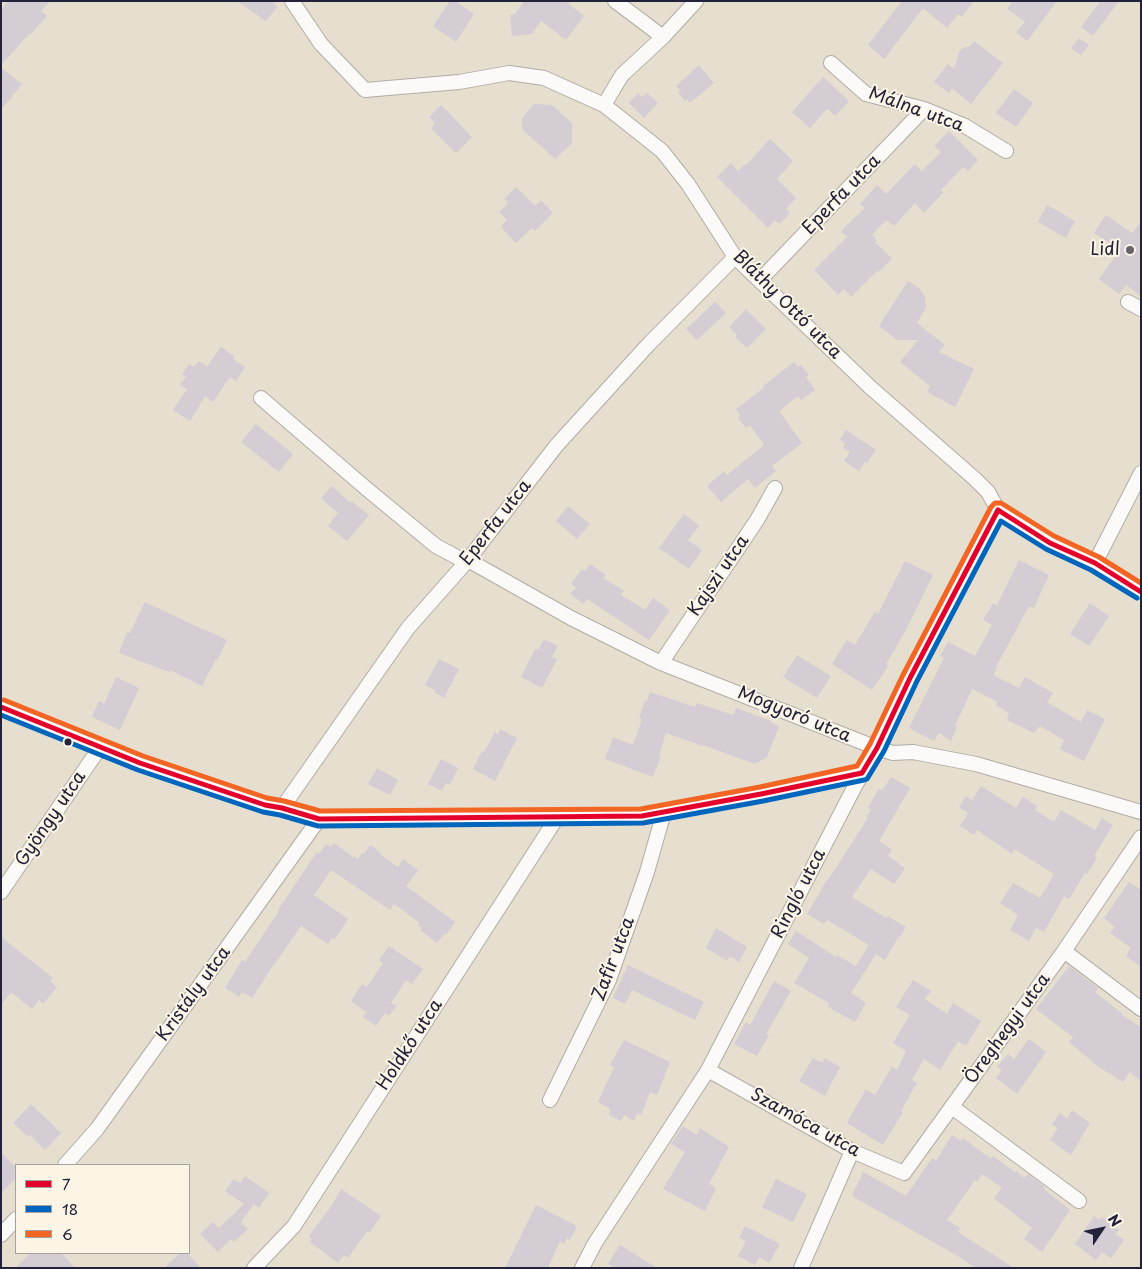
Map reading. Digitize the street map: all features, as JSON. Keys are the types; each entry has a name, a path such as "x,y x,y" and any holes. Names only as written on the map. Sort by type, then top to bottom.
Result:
{"street":[{"name":"Bláthy Ottó utca","path":"292,1 321,44 365,90 459,82 508,72 544,78 604,105 662,151 688,184 735,257 870,387 975,479 988,492 998,510 1050,543 1095,563 1141,592"},
{"path":"615,1 663,37"},
{"path":"604,105 622,75 663,37 696,1"},
{"name":"Málna utca","path":"831,63 866,94 924,109 965,126 1006,151"},
{"name":"Eperfa utca","path":"760,280 924,109"},
{"name":"Eperfa utca","path":"282,808 408,628 467,561 556,446 647,346 735,257"},
{"path":"1128,302 1141,310"},
{"name":"Mogyoró utca","path":"261,398 436,546 571,618 661,663 893,753 913,752 976,764 1141,812"},
{"path":"1095,563 1141,473"},
{"name":"Kajszi utca","path":"661,663 757,520 775,488"},
{"name":"Ringló utca","path":"582,1268 595,1243 708,1070 862,773 877,748 910,678 998,510"},
{"path":"1,707 140,763 265,805 319,819 642,816 862,773"},
{"name":"Gyöngy utca","path":"1,892 101,746"},
{"name":"Zafír utca","path":"550,1100 609,980 647,872 664,812"},
{"name":"Holdkő utca","path":"254,1268 294,1226 558,816"},
{"name":"Kristály utca","path":"66,1164 97,1129 319,819"},
{"name":"Öreghegyi utca","path":"904,1174 1064,951 1141,837"},
{"path":"1064,951 1141,1009"},
{"name":"Szamóca utca","path":"708,1070 852,1151 904,1174"},
{"path":"952,1107 1079,1201"},
{"path":"802,1268 852,1151"},
{"path":"1,1236 15,1221"}],"building":[{"path":"8,1 50,1 41,11 47,16 1,65 1,10"},
{"path":"237,1 273,1 277,7 266,21"},
{"path":"450,1 455,1 474,14 456,42 433,26"},
{"path":"524,1 569,1 569,4 584,16 566,40 541,21 532,34 512,36 510,15 515,14"},
{"path":"902,1 974,1 962,17 958,14 947,28 923,8 884,59 868,45"},
{"path":"1013,1 1057,1 1027,41 1016,32 1025,22 1007,9"},
{"path":"1101,1 1119,1 1093,36 1081,27"},
{"path":"1079,38 1089,45 1081,55 1071,48"},
{"path":"974,41 1003,63 971,104 952,88 949,93 934,82 948,64 954,69 960,50 969,47"},
{"path":"699,65 714,83 690,103 687,99 685,101 676,86"},
{"path":"1,68 22,84 1,110"},
{"path":"823,77 849,101 835,116 827,109 810,128 792,112"},
{"path":"1014,89 1033,103 1016,127 996,113"},
{"path":"638,93 642,97 647,93 658,103 644,118 629,103"},
{"path":"534,104 552,105 572,123 572,143 555,159 522,129 522,118"},
{"path":"441,105 472,137 456,153 431,128 435,123 429,117"},
{"path":"949,131 978,160 968,171 963,167 941,190 944,192 924,213 915,203 894,226 886,220 872,235 877,240 875,242 892,259 851,297 844,289 838,295 814,270 847,237 841,231 865,208 860,204 877,185 886,194 915,164 922,171 941,152 934,146"},
{"path":"770,139 793,161 777,179 796,198 786,209 790,213 779,224 775,220 768,228 717,177 731,163 738,171"},
{"path":"516,187 535,206 541,200 553,213 535,231 532,228 516,243 501,227 507,220 499,212 508,203 504,199"},
{"path":"1047,205 1075,221 1066,238 1038,222"},
{"name":"Lidl","path":"1106,215 1132,233 1141,222 1141,296 1126,285 1119,294 1099,279 1120,250 1094,233"},
{"path":"908,281 919,288 925,297 926,307 917,323 945,345 939,352 974,369 955,407 927,392 930,386 900,362 918,340 897,340 879,326"},
{"path":"715,302 726,313 697,340 686,329"},
{"path":"746,309 766,329 747,348 735,337 737,335 729,327"},
{"path":"221,347 235,357 233,359 245,367 236,381 230,377 213,402 205,396 190,421 173,410 187,389 180,385 186,377 182,374 189,364 194,367 199,361 207,367"},
{"path":"794,362 798,367 801,365 809,375 806,377 815,390 801,400 798,396 779,411 802,443 772,466 776,471 755,488 748,479 721,502 707,486 724,471 727,475 764,445 750,425 746,428 738,418 740,416 736,409"},
{"path":"256,424 293,454 279,472 241,442"},
{"path":"846,430 876,450 859,471 844,461 850,452 843,447 845,444 840,440"},
{"path":"332,486 350,503 351,501 369,515 347,541 328,526 338,513 321,498"},
{"path":"568,506 590,524 577,539 556,521"},
{"path":"684,514 699,526 688,540 702,550 689,569 659,548"},
{"path":"1019,560 1049,575 1034,608 1029,606 993,675 1019,688 1025,677 1053,693 1047,702 1081,722 1087,710 1105,719 1084,761 1060,749 1064,740 1040,726 1034,733 1007,720 1009,713 996,705 998,702 972,689 955,726 957,727 951,741 939,733 934,741 909,728 944,658 940,656 948,642 975,656 992,625 983,620 993,603 997,605"},
{"path":"905,561 933,575 906,630 886,664 888,666 872,690 832,664 847,640 855,645 875,612 878,614"},
{"path":"590,564 606,575 603,578 624,591 621,595 645,610 653,598 670,610 649,640 587,599 584,604 570,594 576,587 571,584 582,569 585,571"},
{"path":"145,602 227,640 202,686 170,670 169,672 119,653 127,632 130,633"},
{"path":"1090,603 1109,616 1089,646 1070,634"},
{"path":"544,639 558,646 552,657 557,659 542,688 521,677 535,649 538,650"},
{"path":"797,655 831,676 817,698 783,677"},
{"path":"439,659 459,669 444,698 434,692 435,690 425,685"},
{"path":"116,677 139,688 120,730 92,717 99,701 104,704"},
{"path":"650,692 695,707 697,703 733,715 736,708 771,721 779,726 767,757 755,764 666,733 659,755 661,756 653,777 605,759 613,737 633,745 642,719 639,718"},
{"path":"500,729 517,738 495,781 473,769 482,751 484,752 495,732 498,734"},
{"path":"441,759 458,768 450,785 446,783 442,791 428,784"},
{"path":"377,768 398,780 390,795 368,784"},
{"path":"891,777 910,788 879,841 892,850 888,856 905,868 894,884 871,869 852,897 886,918 888,916 906,927 885,960 876,954 851,993 866,1003 855,1022 828,1007 829,1003 794,983 809,958 788,944 796,931 836,957 837,955 856,966 869,945 827,920 824,924 807,914 868,818 866,817 871,810 868,808 879,789 882,791"},
{"path":"981,786 1016,808 1023,797 1037,806 1035,810 1054,822 1061,810 1095,830 1102,818 1113,825 1094,856 1097,858 1069,899 1064,896 1044,932 1036,928 1029,941 1010,930 1018,915 1000,903 1013,883 1040,898 1054,874 1014,849 1012,854 977,830 974,835 960,826 968,813 959,807 966,796 972,800"},
{"path":"334,843 358,859 370,845 398,867 403,859 418,870 406,886 455,922 446,935 444,934 437,943 420,930 422,928 418,925 420,923 394,904 390,910 331,870 314,895 348,919 334,940 332,938 328,944 301,926 252,998 242,992 239,997 225,988 242,960 245,962 317,852 319,854 326,844 331,847"},
{"path":"1129,882 1141,890 1141,967 1126,956 1131,948 1110,933 1115,927 1104,918"},
{"path":"716,928 747,947 739,962 730,956 727,961 706,948"},
{"path":"1,937 53,978 50,981 57,987 43,1004 39,1000 32,1009 11,992 1,1005"},
{"path":"389,946 423,969 412,984 406,980 391,1003 396,1006 389,1016 385,1013 376,1026 363,1017 366,1012 351,1001 362,984 367,987 383,963 379,960"},
{"path":"628,965 704,1002 695,1020 632,990 625,1004 613,998"},
{"path":"1069,966 1098,988 1095,992 1122,1015 1141,1027 1141,1081 1130,1072 1123,1082 1099,1067 1069,1042 1073,1037 1036,1009"},
{"path":"913,980 931,991 925,999 947,1014 953,1003 981,1021 966,1046 958,1041 940,1070 924,1059 912,1080 917,1083 901,1111 903,1112 883,1145 847,1123 866,1089 875,1095 892,1067 897,1070 906,1051 893,1043 910,1015 896,1007"},
{"path":"774,981 791,991 766,1034 769,1035 757,1056 734,1044 746,1022 750,1025"},
{"path":"1029,1039 1046,1052 1017,1094 996,1078 1002,1070 997,1067 1008,1054 1014,1059"},
{"path":"624,1040 670,1062 657,1095 650,1092 641,1115 637,1113 634,1121 624,1115 621,1121 609,1115 610,1109 598,1102 614,1067 610,1065"},
{"path":"813,1058 822,1063 825,1058 840,1067 825,1096 799,1081"},
{"path":"31,1104 61,1133 45,1150 30,1135 28,1137 13,1123"},
{"path":"1072,1110 1090,1123 1071,1155 1050,1140 1058,1128 1052,1124 1060,1113 1067,1119"},
{"path":"683,1126 697,1135 700,1128 729,1147 709,1184 716,1188 705,1211 663,1189 685,1152 671,1144"},
{"path":"952,1135 961,1141 963,1138 991,1159 993,1156 1024,1178 1028,1174 1070,1210 1042,1252 1024,1239 1032,1228 994,1198 1002,1188 982,1174 977,1182 975,1180 947,1220 960,1228 958,1232 1014,1268 976,1268 852,1196 863,1172 906,1196 932,1158 936,1161"},
{"path":"1,1153 15,1166 15,1179 1,1193"},
{"path":"245,1176 269,1193 259,1208 254,1204 241,1222 248,1229 234,1242 231,1239 218,1252 200,1234 213,1222 219,1228 244,1204 225,1191 234,1179 240,1183"},
{"path":"776,1179 807,1194 793,1222 762,1207"},
{"path":"341,1189 381,1216 370,1232 367,1231 348,1258 344,1255 338,1263 310,1242 312,1239 309,1236 332,1205"},
{"path":"536,1205 577,1226 570,1240 567,1238 564,1244 560,1241 548,1268 505,1268"},
{"path":"1094,1216 1099,1220 1102,1217 1119,1230 1115,1234 1124,1240 1111,1258 1102,1252 1096,1260 1075,1244"},
{"path":"745,1226 780,1244 769,1263 759,1257 755,1265 738,1256 746,1241 739,1238"},
{"path":"620,1245 657,1268 615,1268 608,1264"},
{"path":"30,1254 62,1254 75,1268 15,1268"},
{"path":"179,1254 188,1254 201,1268 164,1268"}],"transit line":[{"name":"6","path":"4,700 143,756 267,798 320,811 641,809 760,787 857,766 991,507 995,503 1001,503 1054,536 1099,557 1141,583"},
{"name":"7","path":"998,510 1050,543 1095,563 1141,592"},
{"name":"7","path":"862,773 877,748 910,678 998,510"},
{"name":"18","path":"1,715 138,770 263,812 318,826 643,823 763,801 867,779 884,751 917,681 1001,521 1046,549 1091,570 1137,598"},
{"name":"7","path":"1,707 140,763 265,805 319,819 642,816 862,773"}],"place":[{"name":"Lidl","path":"1130,250"}]}
